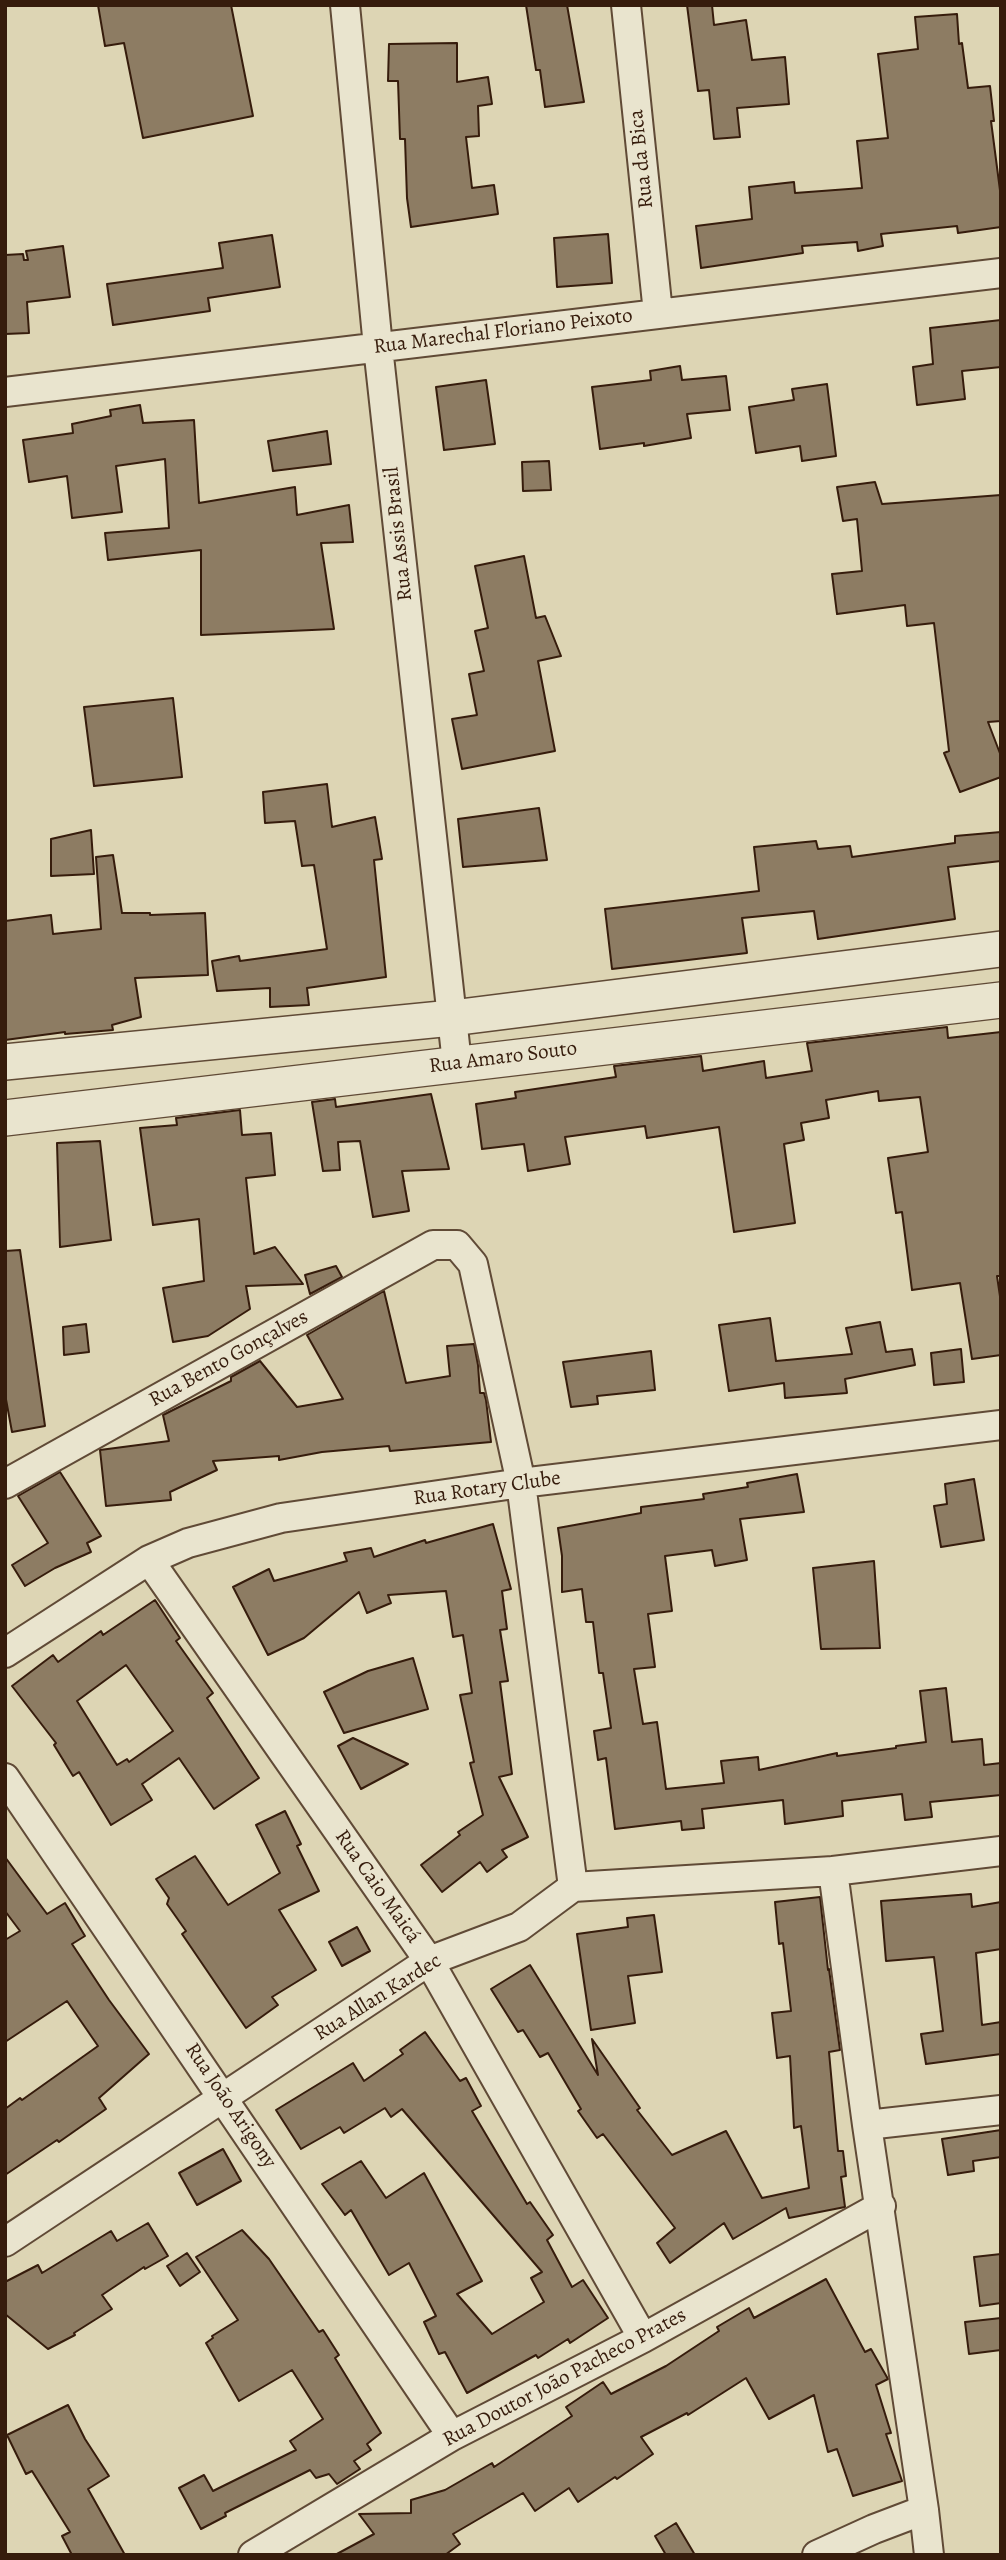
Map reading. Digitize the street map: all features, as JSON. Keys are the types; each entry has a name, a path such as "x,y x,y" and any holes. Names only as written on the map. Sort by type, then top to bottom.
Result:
{"street":[{"name":"Rua Assis Brasil","path":"345,5 378,347 457,1063"},
{"name":"Rua da Bica","path":"626,5 658,313"},
{"name":"Rua Marechal Floriano Peixoto","path":"5,392 1001,273"},
{"path":"5,1062 452,1018 1001,949"},
{"name":"Rua Amaro Souto","path":"5,1118 1001,1000"},
{"name":"Rua Bento Gonçalves","path":"5,1484 433,1245 457,1245 474,1264 521,1483"},
{"name":"Rua Rotary Clube","path":"5,1653 149,1560 188,1543 281,1518 521,1483 1001,1425"},
{"path":"521,1483 573,1886 833,1871 1001,1851"},
{"name":"Rua Caio Maicá","path":"149,1560 429,1961 643,2339"},
{"name":"Rua João Arigony","path":"5,1778 452,2436"},
{"path":"833,1871 867,2125 925,2510 929,2555"},
{"name":"Rua Allan Kardec","path":"5,2242 429,1961 519,1927 573,1886"},
{"path":"867,2125 1001,2110"},
{"name":"Rua Doutor João Pacheco Prates","path":"253,2555 452,2436 643,2339 881,2206"},
{"path":"817,2555 925,2510"}],"building":[{"path":"98,5 231,5 253,116 143,138 124,43 105,46"},
{"path":"526,5 567,5 584,102 545,107"},
{"path":"687,5 712,5 714,25 746,20 752,60 785,57 789,104 737,108 740,137 714,139 709,90 698,91"},
{"path":"957,14 959,44 962,43 968,88 990,86 994,121 991,121 1001,198 1001,227 958,233 957,226 881,234 883,246 858,251 857,242 802,246 803,253 701,268 696,226 752,219 749,187 794,182 795,193 862,188 857,141 888,138 878,54 918,49 915,17"},
{"path":"457,43 457,82 488,77 492,104 478,106 479,136 466,137 472,188 494,185 498,214 411,227 405,139 400,139 398,81 388,81 389,44"},
{"path":"608,234 612,283 557,287 554,238"},
{"path":"272,235 280,287 208,298 210,311 113,325 107,284 223,268 219,243"},
{"path":"63,246 70,297 27,302 29,333 5,334 5,255 23,254 24,260 28,260 26,251"},
{"path":"1001,320 1001,367 962,371 965,399 917,405 913,367 933,364 930,328"},
{"path":"680,366 682,380 726,376 730,410 687,414 691,438 644,446 644,443 600,449 592,387 651,380 650,371"},
{"path":"486,380 495,444 444,450 436,387"},
{"path":"827,384 836,456 802,461 800,446 756,453 749,407 794,400 792,389"},
{"path":"140,405 143,423 194,420 199,503 295,487 297,515 349,505 353,542 321,543 334,629 201,635 201,550 108,560 105,533 169,528 165,459 116,466 122,512 72,518 67,476 29,482 23,440 73,433 72,424 111,416 110,410"},
{"path":"327,431 331,464 273,471 268,441"},
{"path":"549,461 551,490 523,491 522,462"},
{"path":"875,482 882,504 1001,495 1001,721 988,722 1001,756 1001,777 960,792 944,753 949,751 934,623 907,626 905,605 837,614 832,574 862,571 857,519 843,521 837,487"},
{"path":"524,556 536,618 545,616 561,656 538,661 555,751 462,769 452,719 477,715 469,674 484,671 475,631 488,628 475,566"},
{"path":"173,698 182,777 94,786 84,707"},
{"path":"327,784 332,827 375,817 382,859 374,860 386,977 307,988 309,1005 270,1007 270,988 217,991 212,961 239,956 240,961 327,949 314,865 302,866 295,821 265,823 263,792"},
{"path":"539,808 547,860 463,867 458,819"},
{"path":"91,830 94,874 51,876 51,839"},
{"path":"1001,832 1001,861 948,867 955,919 818,939 814,911 742,918 747,953 612,969 605,909 759,891 754,847 816,841 818,849 850,846 852,857 955,843 955,836"},
{"path":"113,855 122,913 205,913 208,975 135,978 141,1017 112,1025 113,1030 65,1032 5,1040 5,921 51,915 53,934 101,929 96,857"},
{"path":"947,1027 948,1038 1001,1032 1001,1276 997,1276 1001,1303 1001,1355 972,1359 960,1283 912,1290 902,1212 896,1213 888,1158 928,1152 920,1097 879,1101 878,1091 826,1100 829,1118 801,1123 804,1140 784,1144 795,1223 734,1232 719,1127 647,1138 645,1126 565,1137 570,1164 528,1171 524,1144 482,1149 476,1104 516,1098 515,1092 616,1077 614,1066 701,1056 703,1071 764,1061 766,1078 812,1071 807,1043"},
{"path":"431,1094 449,1169 402,1171 409,1211 373,1217 360,1141 338,1142 340,1170 323,1171 312,1102 335,1099 336,1107"},
{"path":"240,1110 242,1135 271,1133 275,1175 246,1178 254,1254 275,1247 303,1284 246,1286 250,1309 208,1336 173,1342 163,1288 204,1281 199,1219 153,1225 140,1128 177,1125 176,1118"},
{"path":"100,1141 111,1240 60,1247 57,1143"},
{"path":"20,1250 45,1426 12,1432 5,1394 5,1251"},
{"path":"336,1266 342,1277 310,1294 305,1275"},
{"path":"384,1291 406,1383 450,1376 447,1346 474,1344 480,1393 484,1393 486,1400 491,1442 390,1451 389,1446 322,1452 279,1460 279,1456 213,1461 217,1470 170,1492 171,1500 106,1506 100,1450 169,1441 163,1415 231,1381 231,1377 260,1361 297,1407 343,1399 307,1335"},
{"path":"770,1318 776,1361 852,1354 846,1328 880,1322 886,1352 912,1349 915,1365 845,1379 847,1393 785,1398 784,1383 729,1391 719,1325"},
{"path":"86,1324 89,1352 64,1355 63,1327"},
{"path":"961,1349 964,1382 934,1385 931,1353"},
{"path":"651,1351 655,1390 597,1396 598,1404 571,1407 563,1362"},
{"path":"60,1472 101,1536 87,1543 91,1552 55,1568 25,1586 12,1565 48,1543 18,1496"},
{"path":"797,1474 804,1512 740,1519 747,1560 715,1566 712,1550 665,1556 672,1611 648,1614 655,1667 634,1669 643,1724 657,1722 666,1789 724,1783 721,1761 758,1757 759,1770 837,1753 837,1756 926,1742 920,1691 946,1688 952,1742 982,1739 984,1765 1001,1763 1001,1795 930,1802 932,1817 905,1820 902,1794 842,1801 843,1816 785,1824 783,1800 702,1809 704,1828 682,1830 681,1821 615,1829 606,1758 598,1760 594,1731 611,1728 603,1673 599,1673 593,1622 586,1622 582,1589 562,1592 562,1556 558,1528 641,1513 641,1507 704,1499 703,1494 748,1487 747,1483"},
{"path":"974,1479 984,1540 941,1547 934,1506 947,1504 945,1484"},
{"path":"493,1524 511,1589 502,1591 507,1629 500,1630 508,1681 500,1682 512,1774 499,1777 528,1837 502,1850 507,1857 487,1872 480,1862 442,1892 421,1865 460,1835 458,1832 483,1815 470,1763 474,1762 460,1695 472,1693 463,1635 453,1637 446,1591 388,1595 391,1603 367,1613 359,1592 304,1638 268,1655 233,1587 269,1569 274,1581 347,1561 344,1553 371,1548 374,1557 425,1540 426,1543"},
{"path":"874,1561 880,1648 821,1649 813,1568"},
{"path":"155,1600 180,1638 176,1641 213,1693 207,1698 259,1778 214,1809 179,1758 142,1784 152,1800 111,1825 79,1772 73,1776 54,1745 56,1743 12,1686 53,1655 58,1662 101,1631 103,1635","holes":["126,1665 173,1731 129,1762 127,1759 117,1765 77,1701"]},
{"path":"413,1658 428,1709 344,1733 324,1692 368,1671"},
{"path":"353,1738 408,1764 361,1789 338,1746"},
{"path":"285,1811 301,1844 297,1846 319,1891 279,1910 316,1970 272,1997 278,2005 246,2028 182,1934 186,1931 167,1904 169,1898 156,1879 195,1856 228,1905 280,1873 256,1825"},
{"path":"5,1857 47,1914 65,1903 85,1936 72,1944 149,2054 99,2098 106,2109 5,2175 5,2109 98,2046 67,2001 5,2042 5,1940 20,1931 5,1911"},
{"path":"971,1894 972,1907 1001,1902 1001,1949 976,1953 982,2025 1001,2022 1001,2054 926,2064 921,2034 943,2031 934,1957 886,1961 881,1901"},
{"path":"820,1897 840,2050 829,2052 838,2151 843,2151 846,2176 841,2177 845,2207 789,2218 786,2208 733,2239 724,2223 670,2263 657,2243 675,2228 603,2134 597,2138 578,2111 581,2109 548,2053 540,2057 523,2030 518,2032 491,1989 530,1965 598,2075 592,2039 640,2108 637,2110 672,2155 726,2131 762,2198 809,2188 801,2126 794,2128 790,2056 777,2058 772,2013 791,2011 783,1943 779,1944 775,1902"},
{"path":"654,1915 662,1972 628,1976 635,2023 591,2030 577,1934 628,1927 627,1918"},
{"path":"357,1927 370,1951 342,1966 329,1942"},
{"path":"425,2032 460,2081 466,2078 481,2106 472,2111 527,2204 530,2202 553,2235 547,2240 572,2287 583,2280 608,2318 570,2343 568,2339 538,2358 536,2355 467,2393 445,2352 439,2354 424,2322 436,2316 409,2263 389,2275 351,2210 345,2215 322,2184 361,2161 386,2198 424,2173 482,2281 457,2294 492,2334 544,2302 531,2278 542,2272 402,2109 391,2117 385,2108 344,2133 340,2127 301,2149 276,2110 353,2063 364,2081 403,2054 400,2050"},
{"path":"1001,2130 1001,2157 973,2161 974,2171 948,2175 942,2139"},
{"path":"223,2149 241,2181 197,2205 179,2173"},
{"path":"148,2223 168,2256 145,2269 144,2267 102,2295 112,2309 74,2333 75,2335 48,2349 5,2314 5,2282 38,2265 42,2273 111,2231 117,2241"},
{"path":"242,2230 269,2259 319,2332 323,2330 339,2355 335,2358 381,2433 367,2444 371,2450 354,2461 360,2469 337,2484 329,2474 316,2478 310,2470 225,2513 226,2516 201,2529 179,2488 204,2475 213,2491 296,2450 290,2441 323,2419 292,2370 239,2401 206,2343 212,2336 238,2320 196,2257"},
{"path":"187,2253 200,2272 180,2286 167,2266"},
{"path":"1001,2254 1001,2303 980,2306 974,2257"},
{"path":"826,2279 865,2352 871,2349 888,2379 876,2385 891,2433 886,2434 902,2481 853,2496 837,2449 828,2452 814,2395 769,2419 746,2378 688,2415 687,2413 641,2437 653,2454 578,2502 569,2488 535,2511 523,2493 453,2534 460,2544 445,2555 335,2555 374,2534 359,2514 411,2513 411,2500 445,2490 492,2463 494,2467 572,2416 566,2407 603,2382 611,2394 666,2366 719,2331 717,2327 749,2308 754,2318"},
{"path":"1001,2318 1001,2350 969,2354 965,2322"},
{"path":"68,2405 85,2439 109,2476 88,2489 125,2555 72,2555 62,2536 70,2532 32,2471 26,2474 7,2435"},
{"path":"676,2523 695,2555 666,2555 655,2536"}]}
